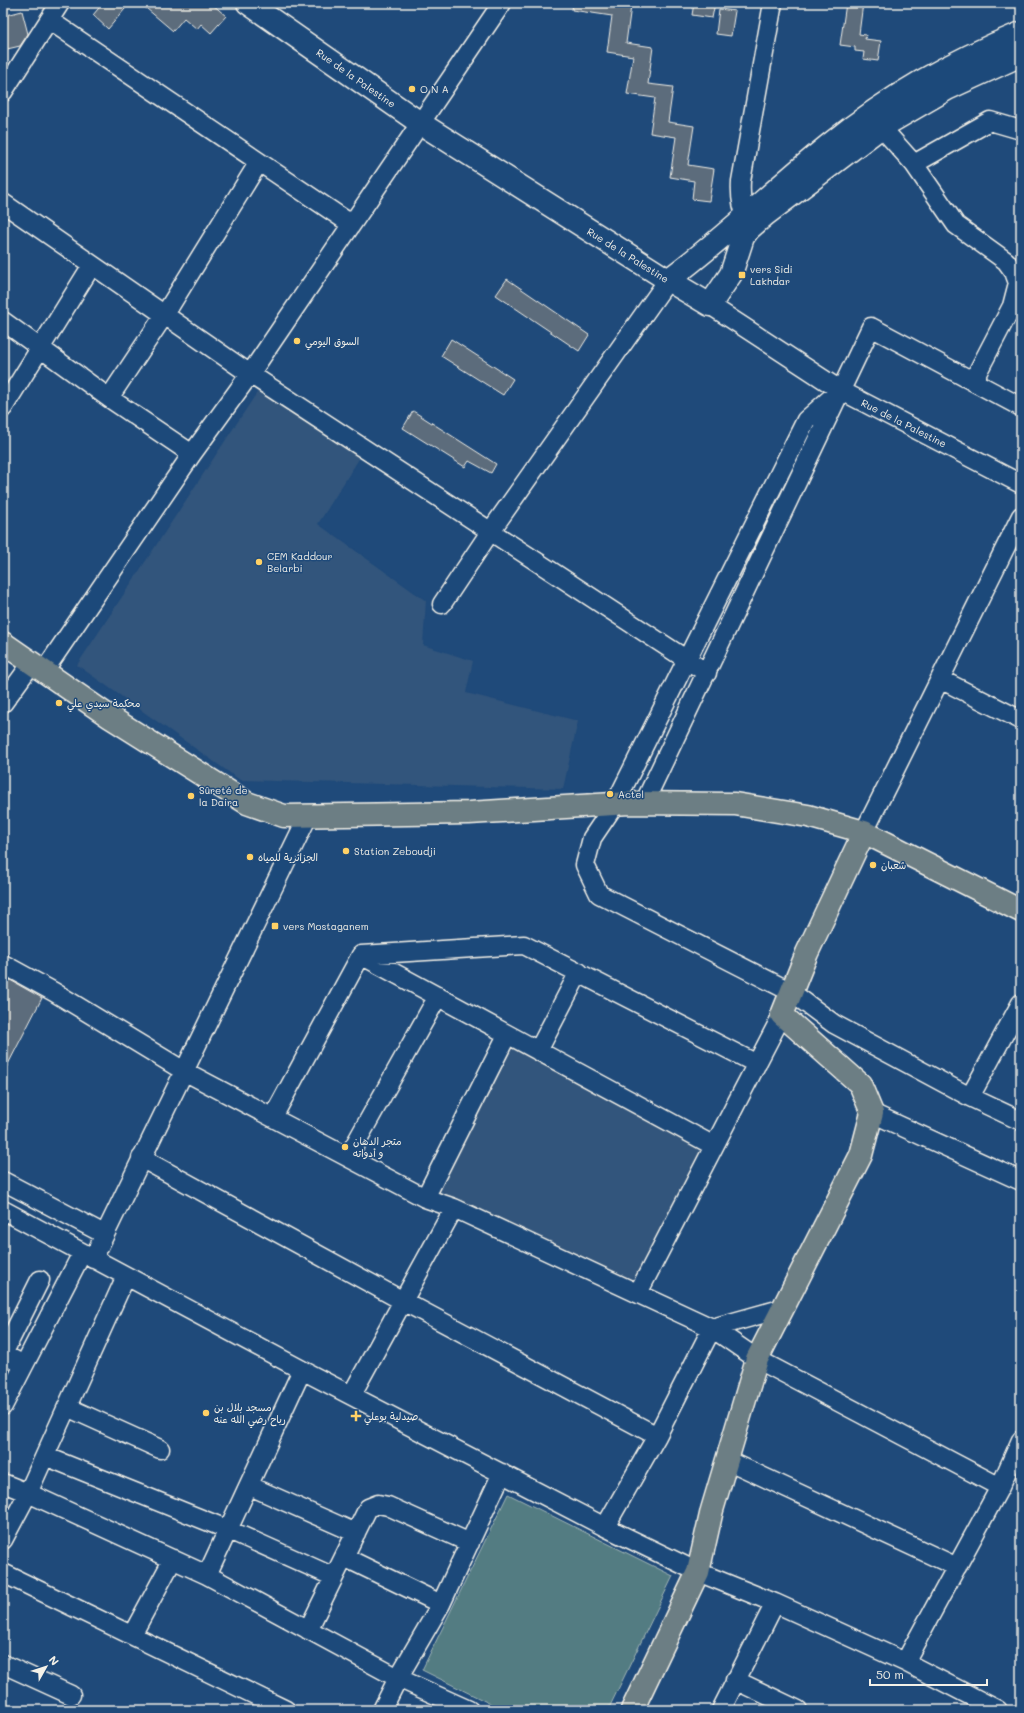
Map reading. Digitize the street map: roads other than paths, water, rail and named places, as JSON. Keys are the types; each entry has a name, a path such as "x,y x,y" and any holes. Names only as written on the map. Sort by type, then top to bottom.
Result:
{"main road":[{"name":"Rue de la Palestine","path":"248,3 420,123 710,305"},
{"path":"668,280 698,257 841,156 908,87 940,70 1021,33"},
{"path":"875,121 1021,55"},
{"path":"710,305 731,274 749,221"},
{"path":"3,643 110,716 246,803 284,816 469,813 644,803 735,804 808,816 864,832 1021,911"},
{"path":"632,1710 698,1572 712,1510 757,1358 784,1308 861,1155 872,1113 860,1084 782,1015 807,953 864,832"}],"street":[{"path":"3,92 60,3"},
{"path":"3,703 38,667 250,374 502,3"},
{"path":"749,221 741,193 744,157 773,3"},
{"path":"49,20 351,224"},
{"path":"875,121 914,164 956,225 1006,261 1014,272 1018,283 1012,306 973,381"},
{"path":"914,164 990,121 1021,130"},
{"path":"109,398 165,314 259,162"},
{"path":"3,203 250,374 490,532 707,672"},
{"path":"3,408 92,265"},
{"path":"442,604 490,532 668,280"},
{"name":"Rue de la Palestine","path":"710,305 840,390 1021,484"},
{"path":"3,321 40,350 192,454"},
{"path":"644,803 871,327 1021,407"},
{"path":"840,390 806,420 615,804 592,838 586,865 599,894 791,992 834,1024 970,1097 1021,1121"},
{"path":"864,832 1021,516"},
{"path":"940,680 1021,720"},
{"path":"3,1406 24,1365 87,1256 104,1234 308,816"},
{"path":"362,955 524,945 757,1064"},
{"path":"273,1117 362,955"},
{"path":"362,955 714,1146"},
{"path":"3,964 54,992 184,1071 425,1198 454,1208 712,1328 757,1358 1000,1487"},
{"path":"538,1051 579,972"},
{"path":"348,1157 438,996"},
{"path":"970,1097 1021,1003"},
{"path":"638,1293 782,1015"},
{"path":"425,1198 507,1035"},
{"path":"872,1113 1021,1181"},
{"path":"142,1158 402,1301 657,1436"},
{"path":"3,1181 104,1234"},
{"path":"352,1394 454,1208"},
{"path":"3,1210 302,1370 352,1394 605,1527 698,1572 774,1603 905,1662 998,1710"},
{"path":"3,1540 28,1493 126,1276"},
{"path":"24,1365 3,1354 40,1280"},
{"path":"605,1527 657,1436 712,1328 784,1308"},
{"path":"207,1575 250,1486 302,1370"},
{"path":"67,1406 160,1449"},
{"path":"905,1662 1000,1487 1021,1440"},
{"path":"44,1456 229,1530 334,1577"},
{"path":"727,1460 956,1567"},
{"path":"382,1710 398,1678 442,1604 502,1473"},
{"path":"3,1483 207,1575 398,1678 469,1710"},
{"path":"250,1486 356,1533"},
{"path":"308,1630 368,1508 378,1504 388,1506 470,1543"},
{"path":"344,1557 442,1604"},
{"path":"132,1635 173,1559"},
{"path":"3,1572 286,1710"},
{"path":"721,1710 774,1603"},
{"path":"3,1664 71,1695"},
{"path":"735,1680 798,1710"}],"place":[{"name":"O N A","path":"412,89"},
{"name":"vers Sidi Lakhdar","path":"742,275"},
{"name":"السوق اليومي","path":"297,341"},
{"name":"CEM Kaddour Belarbi","path":"259,562"},
{"name":"محكمة سيدي علي","path":"59,703"},
{"name":"Actel","path":"610,794"},
{"name":"Sûreté de la Daira","path":"191,796"},
{"name":"Station Zeboudji","path":"346,851"},
{"name":"الجزائرية للمياه","path":"250,857"},
{"name":"شعبان","path":"873,865"},
{"name":"vers Mostaganem","path":"275,926"},
{"name":"متجر الدهان و أدواته","path":"345,1147"},
{"name":"مسجد بلال بن رباح رضي الله عنه","path":"206,1413"},
{"name":"صيدلية بوعلي","path":"356,1416"}]}
